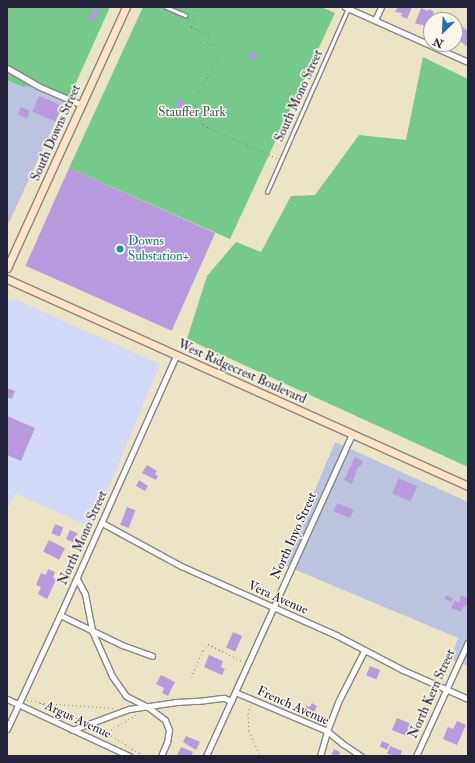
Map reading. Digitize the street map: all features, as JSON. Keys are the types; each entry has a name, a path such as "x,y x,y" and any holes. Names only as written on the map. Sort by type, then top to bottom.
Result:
{"street":[{"name":"South Downs Street","path":"7,268 126,7"},
{"path":"375,20 381,7"},
{"path":"347,8 468,62"},
{"path":"7,68 40,87 82,105"},
{"name":"West Ridgecrest Boulevard","path":"7,279 468,486"},
{"name":"North Mono Street","path":"7,729 102,524 176,356"},
{"name":"North Inyo Street","path":"206,756 352,434"},
{"name":"Vera Avenue","path":"102,524 181,566 336,635 364,651 468,699"},
{"path":"77,579 85,594 92,631 112,676 126,696 145,707 148,707 165,720 169,730 167,742 161,756"},
{"path":"60,615 122,645 152,656"},
{"name":"North Kern Street","path":"416,756 468,642"},
{"path":"320,756 327,731 339,700 364,651"},
{"name":"French Avenue","path":"235,692 327,731 361,756"},
{"path":"72,730 129,708 176,702 198,702 224,698 231,701"},
{"name":"Argus Avenue","path":"7,700 19,702 72,730 129,756"}],"lane":[{"path":"166,7 185,15"},
{"name":"South Mono Street","path":"267,192 347,8"}],"path":[{"path":"191,27 200,7"},
{"path":"185,15 191,27 210,35 207,42 223,49 194,101 203,125 281,160"},
{"path":"191,677 203,650 208,644 248,664"},
{"path":"251,699 248,714 249,731 260,756"},
{"path":"19,702 129,708"},
{"path":"39,702 90,723 144,756"},
{"path":"94,740 136,714"},
{"path":"255,756 259,753"}],"shaded area":[{"path":"7,7 108,7 7,227"},
{"path":"14,299 160,364 92,528 15,493 7,510 7,302"},
{"path":"335,442 468,502 468,666 451,659 458,638 284,565"}],"green space":[{"path":"7,7 110,7 70,96 45,87 32,85 23,87 7,80"},
{"name":"Stauffer Park","path":"143,7 321,7 335,13 230,239 69,168"},
{"path":"423,57 468,79 468,467 187,339 207,276 236,242 261,252 291,196 315,195 359,135 406,140"}],"building":[{"path":"398,7 412,7 407,19 401,16 402,13 395,12"},
{"path":"94,8 99,11 94,21 89,19"},
{"path":"421,8 428,11 429,9 434,12 423,12 423,25 422,23 421,25 415,23"},
{"path":"463,27 468,31 468,47 463,43"},
{"path":"250,51 257,54 255,60 248,57"},
{"path":"39,96 62,106 55,121 32,112"},
{"path":"183,99 186,106 179,109 176,102"},
{"path":"21,107 30,111 27,118 18,114"},
{"name":"Downs Substation+","path":"69,168 215,233 172,331 25,266"},
{"path":"7,388 15,391 12,399 7,397"},
{"path":"7,416 35,428 21,461 7,455"},
{"path":"355,457 363,461 360,467 358,466 352,484 344,480"},
{"path":"147,465 157,471 155,474 158,476 156,480 142,473"},
{"path":"399,478 417,486 410,502 392,494"},
{"path":"139,480 148,486 145,491 136,486"},
{"path":"337,503 354,510 350,518 334,511"},
{"path":"127,507 135,510 129,528 120,525"},
{"path":"55,524 63,527 60,537 51,533"},
{"path":"70,530 77,533 73,542 66,539"},
{"path":"49,540 65,548 59,560 43,552"},
{"path":"48,569 55,572 53,578 56,580 47,599 38,594 41,587 36,585 41,573 46,575"},
{"path":"446,595 453,598 452,602 444,599"},
{"path":"461,595 468,598 466,607 464,606 461,612 451,608 455,600 459,603"},
{"path":"233,632 242,636 235,652 226,648"},
{"path":"209,655 223,661 221,667 225,669 222,675 204,667"},
{"path":"370,666 380,670 376,679 366,675"},
{"path":"161,675 175,682 168,696 162,693 164,688 156,684"},
{"path":"312,703 317,706 313,715 304,710 306,706 310,707"},
{"path":"397,718 411,724 406,736 392,730"},
{"path":"457,721 466,725 457,745 443,739 448,727 453,729"},
{"path":"186,736 200,742 196,750 183,742"},
{"path":"382,741 389,744 387,750 380,747"},
{"path":"390,746 402,751 400,756 387,754"},
{"path":"181,747 193,752 191,756 177,756"},
{"path":"334,749 340,752 339,756 331,756"}],"place":[{"name":"Downs Substation+","path":"120,249"}]}
